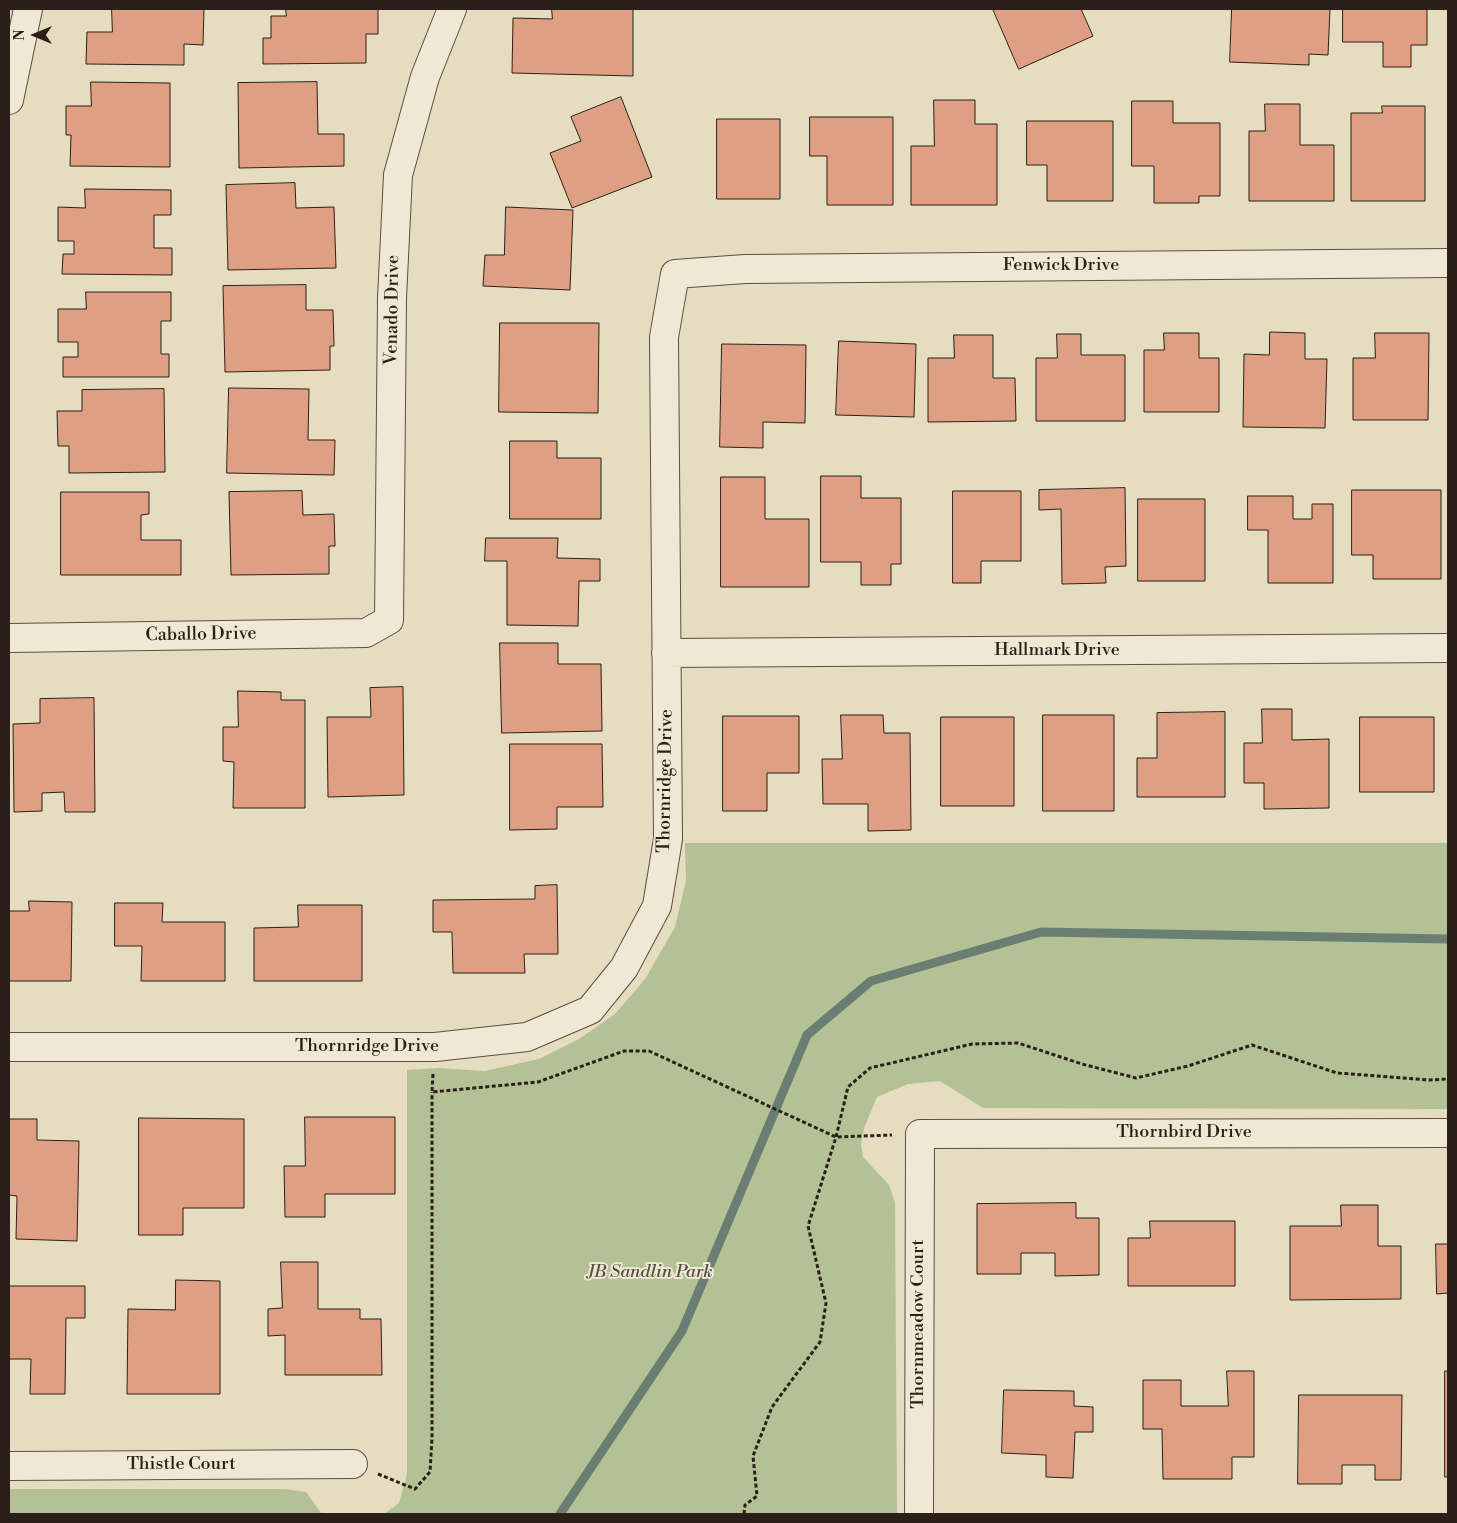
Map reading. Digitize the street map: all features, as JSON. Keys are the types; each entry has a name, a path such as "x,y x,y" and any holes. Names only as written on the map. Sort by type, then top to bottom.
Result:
{"street":[{"path":"9,100 28,9"},
{"name":"Venado Drive","path":"389,620 392,298 398,175 425,77 452,9"},
{"name":"Fenwick Drive","path":"675,274 745,269 1448,263"},
{"name":"Thornridge Drive","path":"9,1047 435,1047 527,1037 590,1010 624,968 657,906 668,839 664,337 675,274"},
{"name":"Caballo Drive","path":"9,638 366,633 389,620"},
{"name":"Hallmark Drive","path":"666,653 1448,648"},
{"name":"Thornbird Drive","path":"920,1134 1448,1133"},
{"name":"Thornmeadow Court","path":"918,1514 920,1134"},
{"name":"Thistle Court","path":"9,1466 353,1464"}],"path":[{"path":"744,1514 745,1505 757,1496 753,1456 772,1407 820,1342 826,1303 808,1226 836,1137 848,1087 870,1068 972,1044 1018,1043 1082,1064 1136,1078 1188,1066 1252,1045 1337,1073 1429,1080 1448,1079"},
{"path":"353,1464 415,1489 430,1472 432,1438 432,1092 435,1047"},
{"path":"432,1092 538,1082 624,1051 649,1051 836,1137 920,1134"}],"green space":[{"name":"JB Sandlin Park","path":"685,843 1448,843 1448,1109 983,1108 940,1081 908,1084 877,1097 864,1128 861,1145 863,1157 889,1185 895,1203 897,1514 384,1514 399,1503 407,1474 407,1070 438,1068 485,1071 539,1059 579,1039 615,1014 645,979 675,927 686,881"},
{"path":"9,1489 285,1489 306,1492 323,1514 9,1514"}],"building":[{"path":"112,9 204,9 203,45 184,44 184,65 86,64 87,32 112,32"},
{"path":"286,9 378,9 378,34 366,34 366,63 263,64 263,38 271,38 271,16 286,16"},
{"path":"552,9 633,9 633,76 512,73 513,18 552,19"},
{"path":"993,9 1081,9 1093,36 1019,69"},
{"path":"1232,9 1330,9 1328,55 1309,54 1309,65 1230,62"},
{"path":"1343,9 1427,9 1427,45 1411,45 1411,67 1383,67 1383,42 1343,42"},
{"path":"91,82 170,83 170,167 70,166 71,135 66,135 66,106 91,106"},
{"path":"317,82 318,134 344,134 344,166 239,168 238,83"},
{"path":"621,97 652,177 572,208 550,153 581,141 571,117"},
{"path":"934,100 975,100 975,124 997,124 997,205 911,205 911,146 934,146"},
{"path":"1132,101 1173,101 1173,123 1220,123 1220,196 1199,196 1199,203 1154,203 1154,166 1132,166"},
{"path":"1265,104 1300,104 1300,145 1334,145 1334,201 1249,201 1249,131 1265,131"},
{"path":"1382,106 1425,106 1425,201 1351,201 1351,113 1382,113"},
{"path":"810,117 893,117 893,205 827,205 827,156 810,156"},
{"path":"717,119 780,119 780,199 717,199"},
{"path":"1027,121 1113,121 1113,201 1047,201 1047,165 1027,165"},
{"path":"295,183 296,208 334,207 336,268 228,270 226,185"},
{"path":"85,189 171,190 171,215 154,215 154,248 172,248 172,275 62,274 63,254 74,254 74,241 58,241 58,207 85,208"},
{"path":"506,207 573,210 570,290 483,286 485,255 504,255"},
{"path":"306,285 306,310 333,310 334,346 330,346 330,370 225,372 223,286"},
{"path":"86,292 171,292 171,321 161,321 161,354 169,354 169,377 63,377 63,357 78,357 78,342 58,342 58,309 86,309"},
{"path":"500,323 599,323 598,413 499,412"},
{"path":"1270,332 1305,333 1305,359 1327,359 1325,428 1243,427 1244,354 1269,355"},
{"path":"1164,333 1199,333 1199,358 1219,358 1219,412 1144,412 1144,350 1164,350"},
{"path":"1375,333 1429,333 1428,420 1353,420 1353,358 1375,358"},
{"path":"1057,334 1081,334 1081,355 1125,355 1125,421 1036,421 1036,358 1057,358"},
{"path":"954,335 993,335 993,378 1015,378 1016,421 928,422 928,358 954,358"},
{"path":"839,341 916,344 914,417 836,415"},
{"path":"722,344 806,345 805,423 763,422 763,448 720,447"},
{"path":"229,388 309,389 308,440 335,440 334,475 227,473"},
{"path":"164,389 165,472 69,473 69,446 58,446 57,411 82,411 82,390"},
{"path":"510,441 557,441 557,458 601,458 601,519 510,519"},
{"path":"821,476 861,476 861,498 901,498 901,564 891,564 891,585 861,585 861,562 821,562"},
{"path":"721,477 765,477 765,519 809,519 809,587 721,587"},
{"path":"1125,488 1126,566 1105,567 1106,583 1062,584 1061,509 1039,510 1039,490"},
{"path":"1352,490 1441,490 1441,579 1373,579 1373,555 1352,555"},
{"path":"302,491 303,515 334,514 335,546 329,546 329,574 231,575 229,492"},
{"path":"953,491 1021,491 1021,561 981,561 981,583 953,583"},
{"path":"61,492 149,492 149,514 141,515 141,540 181,540 181,575 61,575"},
{"path":"1248,496 1293,496 1293,519 1312,519 1312,504 1333,504 1333,583 1268,583 1268,530 1248,530"},
{"path":"1138,499 1205,499 1205,581 1138,581"},
{"path":"486,538 558,538 557,558 600,559 600,581 579,581 578,626 507,625 507,561 485,561"},
{"path":"500,643 558,643 558,664 601,664 602,731 502,733"},
{"path":"403,687 404,795 328,797 327,717 371,717 370,688"},
{"path":"238,691 281,692 281,700 305,700 305,808 233,808 234,762 223,761 223,727 238,727"},
{"path":"94,698 95,812 65,812 64,792 42,793 42,811 14,812 13,724 40,723 40,699"},
{"path":"1262,709 1292,709 1292,740 1329,739 1329,808 1264,809 1264,783 1244,783 1244,743 1262,743"},
{"path":"1225,712 1225,797 1137,797 1137,758 1157,758 1157,713"},
{"path":"841,715 883,715 884,733 910,733 911,830 868,831 868,804 823,804 822,759 842,759"},
{"path":"1043,715 1114,715 1114,811 1043,811"},
{"path":"723,716 799,716 799,773 767,773 767,811 723,811"},
{"path":"941,717 1014,717 1014,806 941,806"},
{"path":"1360,717 1434,717 1434,792 1360,792"},
{"path":"510,744 602,744 603,807 557,807 557,829 510,830"},
{"path":"557,885 558,954 524,954 525,973 453,973 452,932 433,932 433,900 535,899 535,886"},
{"path":"29,901 72,902 71,981 9,981 9,911 29,911"},
{"path":"115,903 163,903 162,922 225,922 225,981 141,981 142,946 115,946"},
{"path":"298,905 362,905 362,981 254,981 254,928 298,927"},
{"path":"305,1117 395,1117 395,1194 325,1194 325,1217 285,1217 284,1166 305,1166"},
{"path":"139,1118 244,1119 244,1208 183,1208 183,1235 139,1235"},
{"path":"9,1119 37,1119 37,1140 79,1141 77,1241 16,1239 17,1196 9,1195"},
{"path":"1076,1203 1076,1218 1099,1218 1099,1275 1055,1276 1055,1253 1021,1253 1021,1274 977,1274 977,1204"},
{"path":"1341,1205 1378,1205 1378,1246 1401,1246 1401,1299 1290,1300 1290,1226 1341,1226"},
{"path":"1150,1221 1235,1221 1235,1286 1128,1286 1128,1238 1150,1238"},
{"path":"1436,1244 1448,1244 1448,1293 1437,1294"},
{"path":"281,1262 318,1262 318,1309 360,1309 360,1319 381,1319 382,1375 285,1375 285,1335 268,1336 268,1309 282,1308"},
{"path":"176,1280 220,1281 220,1394 127,1394 128,1309 175,1310"},
{"path":"9,1286 85,1286 85,1318 66,1318 65,1394 30,1394 31,1359 9,1359"},
{"path":"1227,1371 1254,1371 1254,1457 1232,1457 1232,1479 1163,1479 1162,1429 1143,1429 1143,1380 1181,1380 1181,1406 1228,1406"},
{"path":"1445,1371 1448,1371 1448,1477 1445,1477"},
{"path":"1004,1390 1074,1391 1074,1406 1093,1407 1093,1432 1075,1432 1073,1478 1046,1477 1046,1455 1002,1453"},
{"path":"1299,1395 1402,1395 1401,1480 1375,1480 1375,1465 1342,1465 1342,1484 1298,1484"}],"waterway":[{"path":"560,1514 682,1331 807,1035 871,981 1041,932 1448,939"}]}
